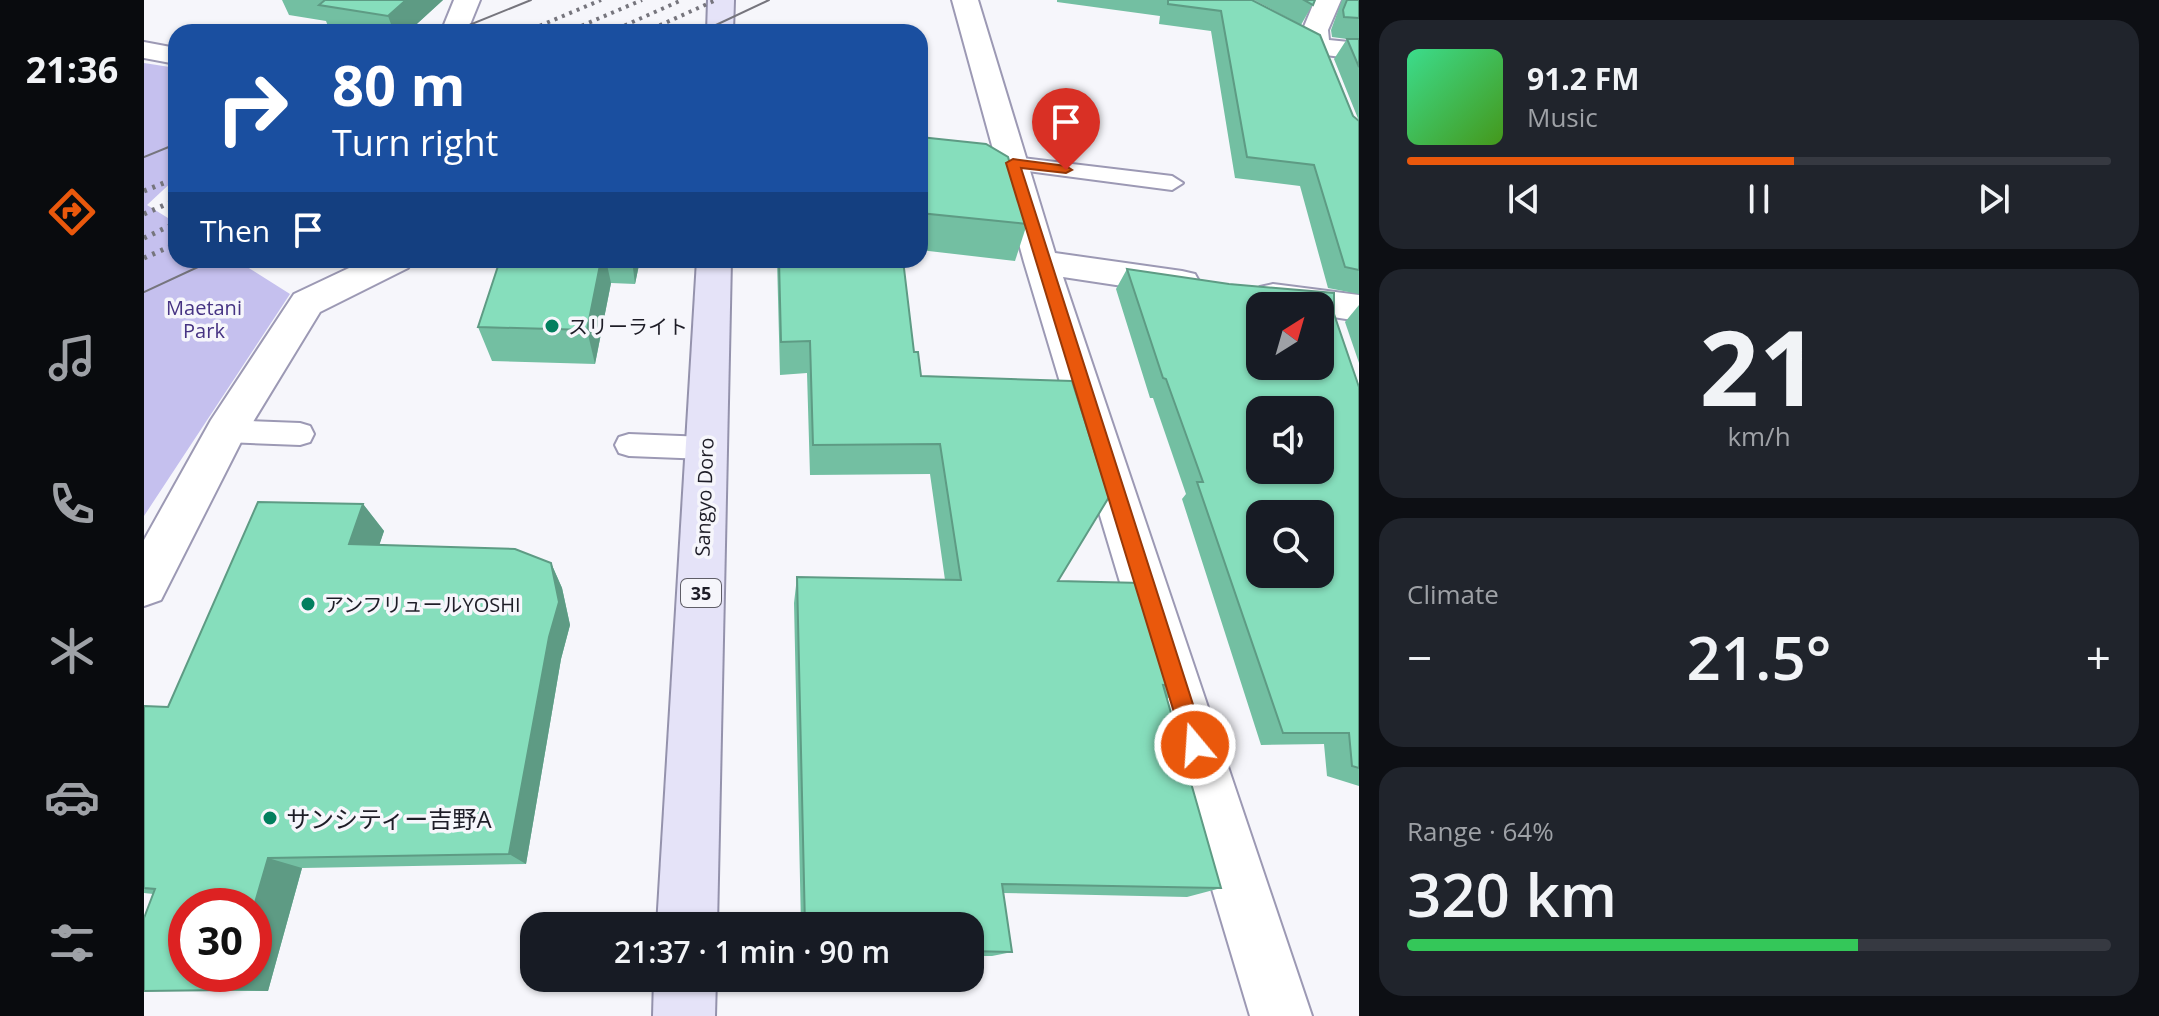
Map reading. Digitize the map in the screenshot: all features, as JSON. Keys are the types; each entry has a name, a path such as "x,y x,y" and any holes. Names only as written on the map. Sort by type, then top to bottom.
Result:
{"main road":[{"path":"720,24 721,0"},
{"name":"Sangyo Doro","path":"688,912 714,268"},
{"path":"684,1016 685,992"}],"street":[{"path":"965,0 997,162 1041,262 1281,1016"},
{"path":"1229,0 1320,54 1359,51"},
{"path":"1320,54 1315,30 1328,0"},
{"path":"144,50 168,54"},
{"path":"1041,262 1229,290 1338,314"},
{"path":"144,585 226,431 307,303 379,268"}],"lane":[{"path":"997,162 1172,183"},
{"path":"226,431 300,434"},
{"path":"629,445 706,448"}],"green space":[{"name":"Maetani Park","path":"144,63 168,67 168,185 147,205 168,218 168,268 249,268 290,294 144,516"}],"building":[{"path":"325,0 406,0 388,16 319,5"},
{"path":"1168,0 1252,0 1320,35 1353,116 1359,121 1359,270 1345,267 1314,165 1247,157 1221,11 1168,4"},
{"path":"1347,0 1359,0 1359,18 1344,17"},
{"path":"1347,39 1359,39 1359,67"},
{"path":"928,138 986,144 1008,157 1027,224 928,214"},
{"path":"497,268 599,268 587,330 478,327"},
{"path":"779,268 904,268 914,352 918,352 921,376 1072,381 1109,497 1058,581 1142,583 1183,687 1163,685 1221,888 1002,884 1012,952 984,951 984,912 805,912 797,577 961,580 940,444 813,445 810,341 781,342"},
{"path":"1127,269 1229,284 1322,292 1246,292 1246,380 1334,380 1334,314 1359,387 1359,768 1352,766 1349,733 1283,733 1197,482 1203,482 1166,379 1163,378"},
{"path":"258,502 363,504 349,544 515,549 551,563 559,602 549,637 509,854 268,858 259,888 168,888 168,991 144,991 144,918 155,889 144,888 144,706 168,707"}],"tram line":[{"path":"472,24 531,0"},
{"path":"718,24 769,0"},
{"path":"144,157 168,147"},
{"path":"144,292 196,268"}],"railway":[{"path":"544,24 601,0"},
{"path":"586,24 642,0"},
{"path":"628,24 682,0"},
{"path":"663,24 716,0"},
{"path":"144,191 168,181"},
{"path":"144,214 168,204"},
{"path":"144,238 168,227"},
{"path":"144,258 168,248"}],"place":[{"name":"スリーライト","path":"552,326"},
{"name":"アンフリュールYOSHI","path":"308,604"},
{"name":"サンシティー吉野A","path":"270,818"}],"route":[{"path":"1066,170 1013,163 1041,262 1195,745"}]}
